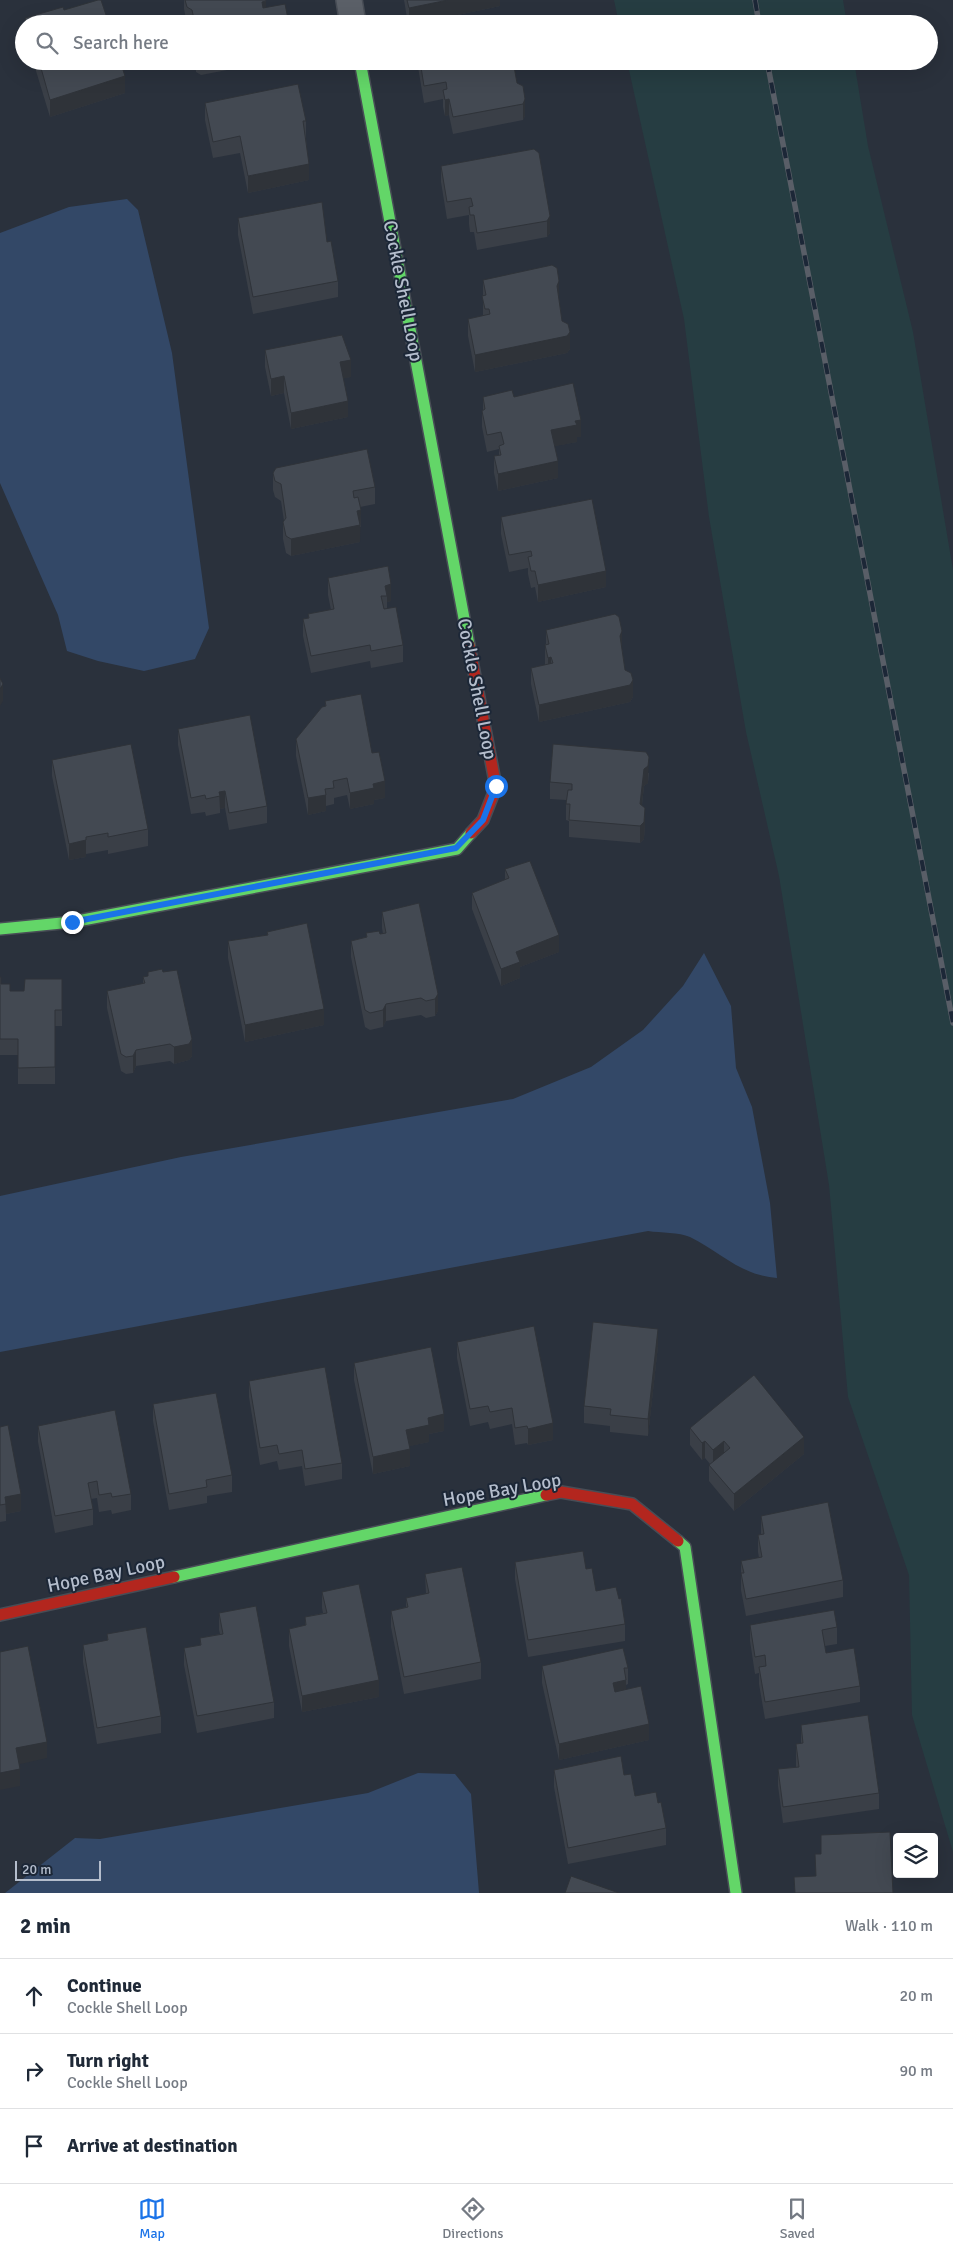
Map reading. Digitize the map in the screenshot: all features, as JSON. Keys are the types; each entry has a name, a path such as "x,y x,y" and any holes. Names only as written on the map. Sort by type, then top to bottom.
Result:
{"street":[{"path":"349,0 352,15"},
{"name":"Cockle Shell Loop","path":"0,929 72,922 456,848 483,820 496,786 362,70"},
{"name":"Hope Bay Loop","path":"0,1615 561,1492 632,1504 685,1547 736,1893"}],"green space":[{"path":"614,0 843,0 846,15 617,15"},
{"path":"629,70 855,70 868,146 913,332 953,570 953,1852 912,1715 909,1575 848,1397 829,1185 779,876 746,732 709,517 684,319"}],"water":[{"path":"127,199 138,210 172,353 209,628 195,659 144,671 98,661 67,651 58,615 0,483 0,233 69,207"},
{"path":"704,953 731,1006 736,1068 752,1107 770,1203 777,1278 752,1273 686,1235 648,1231 0,1352 0,1196 181,1157 513,1099 591,1067 643,1030 683,986"},
{"path":"418,1773 455,1774 471,1794 479,1893 5,1893 75,1838 100,1839 368,1793"}],"building":[{"path":"101,0 106,15 35,15 63,7 64,10"},
{"path":"185,0 266,0 262,2 263,8 285,4 287,15 193,15 192,10 187,7"},
{"path":"407,0 448,0 409,8"},
{"path":"42,70 123,70 125,76 50,100"},
{"path":"421,70 515,70 517,83 523,86 525,99 523,104 453,117 449,99 445,100 443,90 447,89 446,82 424,86"},
{"path":"298,84 306,121 303,121 309,164 248,176 240,136 213,142 205,103"},
{"path":"534,149 539,153 550,216 547,221 477,233 474,215 470,215 469,207 473,206 471,198 447,202 441,166"},
{"path":"322,202 327,242 331,241 338,281 253,297 238,218"},
{"path":"552,265 557,268 559,281 557,286 562,321 568,324 570,332 567,336 475,355 468,319 490,314 489,309 485,309 482,296 486,295 483,280"},
{"path":"342,335 351,360 340,362 348,401 291,413 284,376 271,379 265,350"},
{"path":"573,383 581,420 575,421 577,425 551,430 558,461 498,474 494,456 501,455 499,446 504,444 501,432 487,435 482,411 485,409 483,397 512,390 514,397"},
{"path":"367,449 375,487 353,491 354,498 358,497 361,510 357,511 360,525 291,539 286,536 283,522 286,518 281,484 275,481 273,473 276,468"},
{"path":"592,499 606,571 538,585 535,571 531,571 528,557 532,556 531,551 509,555 501,517"},
{"path":"388,566 391,584 385,586 387,596 381,596 384,609 396,607 403,645 371,651 370,645 311,656 303,619 309,618 308,614 334,609 328,578"},
{"path":"615,614 619,617 622,631 620,636 625,670 631,673 633,680 630,685 539,705 531,668 553,663 551,657 548,658 545,645 549,644 546,630"},
{"path":"0,678 3,684 0,689"},
{"path":"361,694 372,753 379,752 385,781 373,784 374,788 350,793 347,778 333,781 334,788 325,789 326,795 308,798 296,739 322,707 326,706 325,701"},
{"path":"250,715 267,806 229,813 225,791 219,792 220,796 206,799 205,795 191,798 178,729"},
{"path":"131,744 148,829 108,837 108,833 86,837 86,840 69,844 52,760"},
{"path":"553,744 646,752 649,757 648,766 644,769 640,804 645,808 644,822 640,826 569,820 570,804 566,804 568,790 572,790 572,784 550,782"},
{"path":"530,861 559,935 516,952 520,962 501,969 472,893 509,878 505,869"},
{"path":"419,903 438,994 435,999 426,1001 421,998 386,1004 383,1010 370,1013 365,1010 351,941 367,937 366,933 379,931 380,934 386,933 382,912"},
{"path":"307,923 324,1009 245,1025 228,941 268,935 267,932"},
{"path":"162,969 163,972 177,970 192,1039 189,1044 174,1047 170,1044 136,1050 133,1056 126,1057 121,1054 107,991 145,983 143,977 148,976 148,972"},
{"path":"0,977 1,984 10,984 10,991 24,991 25,979 62,979 62,1010 55,1010 55,1067 18,1068 18,1039 0,1039"},
{"path":"593,1322 658,1329 648,1419 610,1415 611,1409 584,1406"},
{"path":"534,1326 553,1423 528,1429 527,1426 515,1428 512,1408 490,1412 488,1406 470,1409 457,1342"},
{"path":"431,1347 444,1414 428,1418 429,1425 406,1430 410,1449 373,1457 354,1363"},
{"path":"325,1367 342,1463 305,1469 302,1450 279,1454 277,1445 260,1448 249,1381"},
{"path":"754,1375 804,1437 734,1494 709,1465 730,1448 724,1441 713,1450 705,1441 702,1443 690,1428"},
{"path":"216,1393 232,1475 206,1480 207,1487 169,1494 153,1404"},
{"path":"115,1410 131,1494 112,1497 111,1493 99,1495 97,1481 88,1483 93,1509 55,1516 38,1426"},
{"path":"8,1425 21,1494 5,1497 6,1504 0,1505 0,1427"},
{"path":"828,1502 843,1580 746,1599 741,1573 744,1573 741,1561 762,1557 758,1535 764,1534 761,1516"},
{"path":"583,1551 586,1569 592,1568 596,1591 616,1587 619,1599 621,1598 625,1624 528,1640 515,1562"},
{"path":"462,1567 481,1662 404,1677 391,1611 408,1607 406,1598 429,1593 425,1574"},
{"path":"359,1584 379,1680 302,1696 289,1629 306,1625 305,1617 327,1613 322,1592"},
{"path":"256,1606 274,1702 197,1716 184,1648 201,1645 200,1638 223,1634 219,1613"},
{"path":"834,1610 837,1627 822,1630 826,1653 854,1648 860,1686 765,1702 759,1667 766,1666 765,1655 755,1657 750,1625"},
{"path":"146,1627 161,1716 97,1728 83,1645 108,1640 107,1634"},
{"path":"28,1646 47,1742 16,1748 20,1769 0,1773 0,1652"},
{"path":"623,1648 628,1668 624,1668 626,1680 613,1683 615,1692 641,1686 649,1724 559,1744 542,1666"},
{"path":"868,1715 879,1793 783,1807 778,1769 799,1767 796,1744 803,1743 801,1725"},
{"path":"621,1756 624,1775 631,1774 635,1796 656,1792 658,1803 661,1802 666,1828 568,1848 554,1770"},
{"path":"890,1832 893,1893 795,1893 794,1877 816,1876 815,1854 821,1854 821,1835"},
{"path":"571,1876 619,1893 565,1893"}],"railway":[{"path":"755,0 758,15"},
{"path":"769,70 953,1023"}],"traffic: fast":[{"path":"362,70 469,645"},
{"path":"0,929 72,922 457,849 471,833"},
{"path":"174,1577 546,1495"},
{"path":"678,1541 685,1547 736,1893"}],"traffic: jam":[{"path":"469,645 496,787 483,820 471,833"},
{"path":"546,1495 561,1492 632,1504 678,1541"},
{"path":"0,1615 174,1577"}],"route":[{"path":"72,922 456,848 483,820 496,786"}]}
